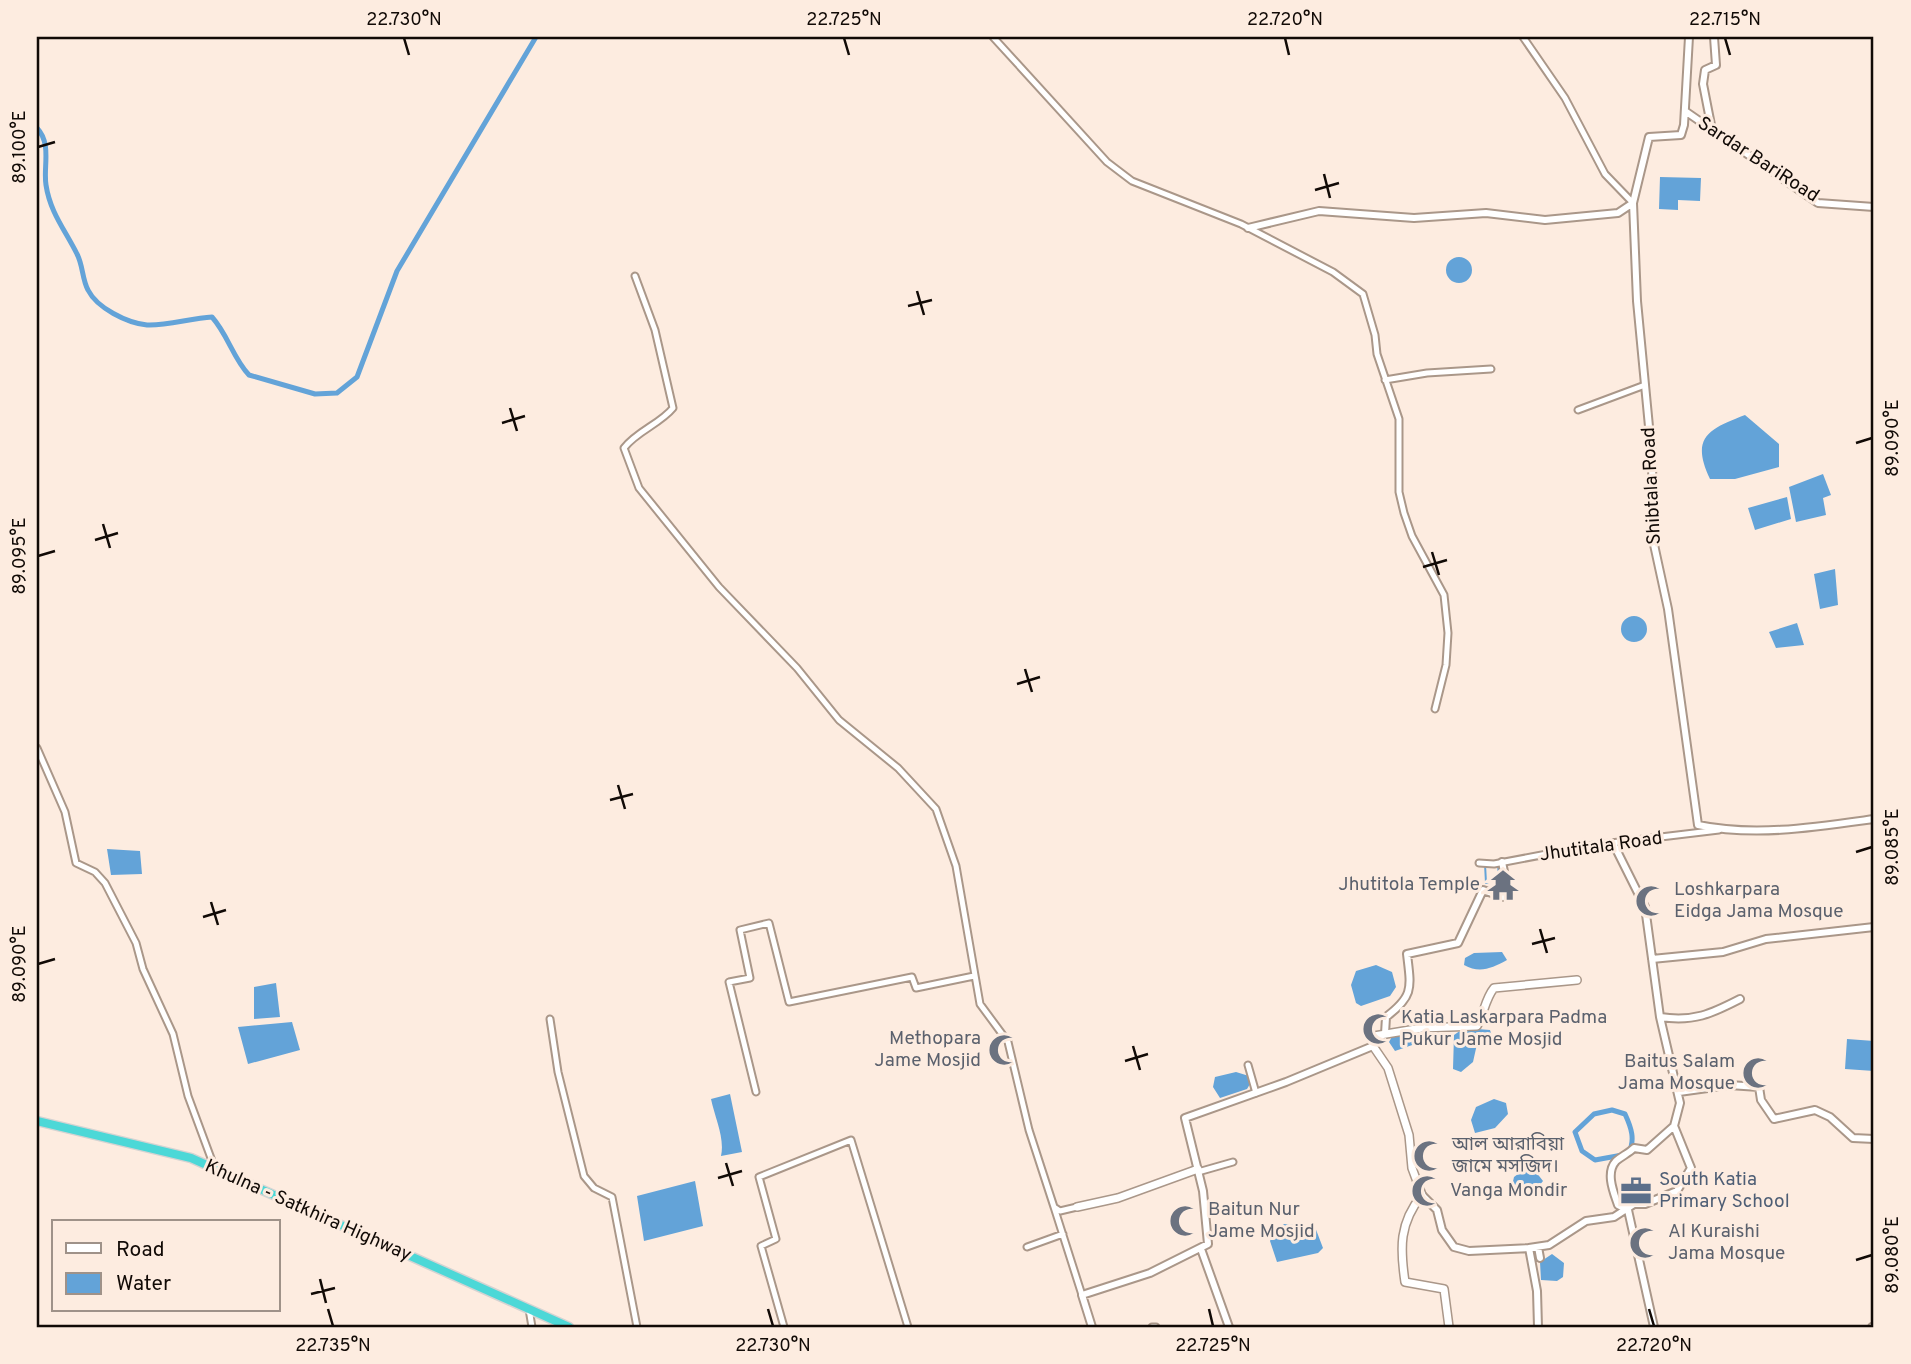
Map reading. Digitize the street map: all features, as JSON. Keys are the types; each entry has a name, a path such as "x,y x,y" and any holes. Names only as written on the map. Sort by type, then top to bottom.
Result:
{"highway":[{"name":"Khulna - Satkhira Highway","path":"37,1121 191,1158 569,1327"}],"main road":[{"path":"1449,1327 1444,1289 1405,1282 1401,1235 1405,1219 1422,1195 1412,1168 1409,1135 1388,1068 1373,1046 1374,1036 1476,1026 1484,1013 1488,995 1494,988 1577,980"},
{"path":"1077,1207 1118,1198 1198,1170"}],"street":[{"path":"993,37 1107,162 1132,181 1248,228 1333,272 1363,294 1385,380 1399,419 1399,492 1404,513 1412,536 1444,595 1448,633 1446,665 1434,709"},
{"path":"1248,228 1319,211 1414,218 1486,213 1545,220 1618,213 1633,203 1605,174 1565,98 1523,37"},
{"name":"Shibtala Road","path":"1689,37 1681,135 1649,137 1633,203 1652,458 1653,540 1668,609 1698,825 1722,830"},
{"path":"1712,130 1703,84 1705,70 1716,65 1714,37"},
{"name":"Sardar BariRoad","path":"1685,111 1818,203 1874,208"},
{"path":"635,276 654,330 673,408 657,418 651,429 631,438 624,448 639,488 719,587 797,668 839,720 898,768 936,809 956,866 974,976 983,1010 1008,1042 1029,1130 1092,1327"},
{"path":"1385,380 1427,373 1491,369"},
{"path":"1578,410 1645,385"},
{"path":"37,748 65,812 76,863 95,872 105,883 136,943 143,969 173,1034 188,1096 215,1169"},
{"path":"1722,830 1798,828 1874,818"},
{"name":"Jhutitala Road","path":"1479,863 1502,862 1613,843 1722,830"},
{"path":"1613,843 1644,907 1660,1017 1679,1092 1679,1113 1674,1126 1647,1150 1634,1147 1615,1162 1611,1171 1612,1187 1618,1205 1628,1210"},
{"path":"1385,1034 1386,1017 1406,1002 1411,985 1407,954 1458,943 1483,890 1503,897 1508,891 1502,862"},
{"path":"756,1091 729,982 750,978 740,930 769,923 789,1002 912,977 916,988 974,976"},
{"path":"1652,959 1723,952 1766,939 1874,927"},
{"path":"1660,1017 1683,1021 1703,1017 1740,999"},
{"path":"550,1019 558,1072 584,1176 594,1188 612,1197 637,1327"},
{"path":"1082,1295 1150,1273 1208,1244 1198,1170 1185,1118 1373,1046"},
{"path":"1248,1065 1256,1093"},
{"path":"1015,1069 1024,1066"},
{"path":"1679,1092 1729,1085 1759,1087 1761,1100 1774,1119 1815,1110 1830,1117 1853,1138 1874,1139"},
{"path":"1422,1195 1437,1210 1442,1230 1454,1247 1469,1251 1529,1248 1549,1244 1586,1221 1614,1217 1634,1204 1645,1204 1677,1191 1691,1168 1674,1126"},
{"path":"784,1327 761,1246 776,1239 759,1177 851,1140 908,1327"},
{"path":"1198,1170 1233,1162"},
{"path":"1054,1207 1060,1211 1077,1207"},
{"path":"1628,1210 1654,1327"},
{"path":"1027,1247 1063,1234"},
{"path":"1538,1247 1540,1258"},
{"path":"1529,1248 1537,1291 1538,1327"},
{"path":"1201,1249 1229,1327"},
{"path":"529,1310 532,1327"}],"water":[{"path":"1660,177 1701,178 1700,201 1678,200 1678,210 1659,209"},
{"path":"1459,257 1468,261 1472,270 1468,279 1459,283 1450,279 1446,270 1450,261"},
{"path":"1745,415 1779,444 1779,467 1735,479 1710,479 1702,453 1706,436"},
{"path":"1823,474 1831,495 1823,498 1826,515 1796,522 1789,487"},
{"path":"1787,497 1791,519 1755,530 1748,508"},
{"path":"1835,569 1838,605 1820,609 1814,574"},
{"path":"1634,616 1643,620 1647,629 1643,638 1634,642 1625,638 1621,629 1625,620"},
{"path":"1797,623 1804,645 1776,648 1769,632"},
{"path":"107,849 140,851 142,874 111,875"},
{"path":"1502,952 1507,960 1491,967 1475,969 1464,965 1465,958 1474,953"},
{"path":"1376,965 1392,972 1396,987 1390,996 1361,1006 1356,1003 1351,985 1356,971"},
{"path":"276,983 280,1017 254,1019 254,987"},
{"path":"292,1022 300,1050 248,1064 238,1027"},
{"path":"1464,1028 1490,1030 1493,1039 1477,1044 1473,1062 1461,1072 1453,1069 1454,1035"},
{"path":"1438,1030 1438,1036 1395,1051 1389,1042 1394,1033"},
{"path":"1847,1039 1874,1041 1874,1071 1845,1069"},
{"path":"1236,1072 1249,1076 1250,1084 1247,1089 1220,1098 1213,1087 1215,1077"},
{"path":"730,1094 742,1152 721,1156 721,1135 711,1099"},
{"path":"1494,1099 1506,1103 1508,1114 1495,1128 1475,1133 1471,1120 1476,1107"},
{"path":"1522,1171 1536,1172 1543,1181 1539,1186 1516,1193 1512,1186 1514,1177"},
{"path":"695,1181 703,1226 644,1241 637,1196"},
{"path":"1284,1224 1315,1227 1323,1248 1318,1253 1277,1262 1270,1241 1275,1230"},
{"path":"1552,1254 1564,1263 1563,1277 1557,1281 1541,1280 1540,1262"}],"waterway":[{"path":"37,128 46,148 45,178 51,204 79,258 88,290 98,303 122,318 147,325 212,317 249,375 315,394 337,393 357,377 397,271 536,37"},
{"path":"1485,864 1486,883 1499,878 1498,864"},
{"path":"1612,1110 1625,1114 1632,1134 1632,1144 1628,1154 1595,1160 1582,1151 1575,1132 1594,1114 1612,1110"}],"place":[{"name":"Jhutitola Temple","path":"1503,885"},
{"name":"Loshkarpara Eidga Jama Mosque","path":"1651,901"},
{"name":"Katia Laskarpara Padma Pukur Jame Mosjid","path":"1378,1029"},
{"name":"Methopara Jame Mosjid","path":"1004,1050"},
{"name":"Baitus Salam Jama Mosque","path":"1758,1073"},
{"name":"আল আরাবিয়া জামে মসজিদ।","path":"1429,1156"},
{"name":"Vanga Mondir","path":"1427,1191"},
{"name":"South Katia Primary School","path":"1636,1191"},
{"name":"Baitun Nur Jame Mosjid","path":"1185,1221"},
{"name":"Al Kuraishi Jama Mosque","path":"1645,1243"}]}
